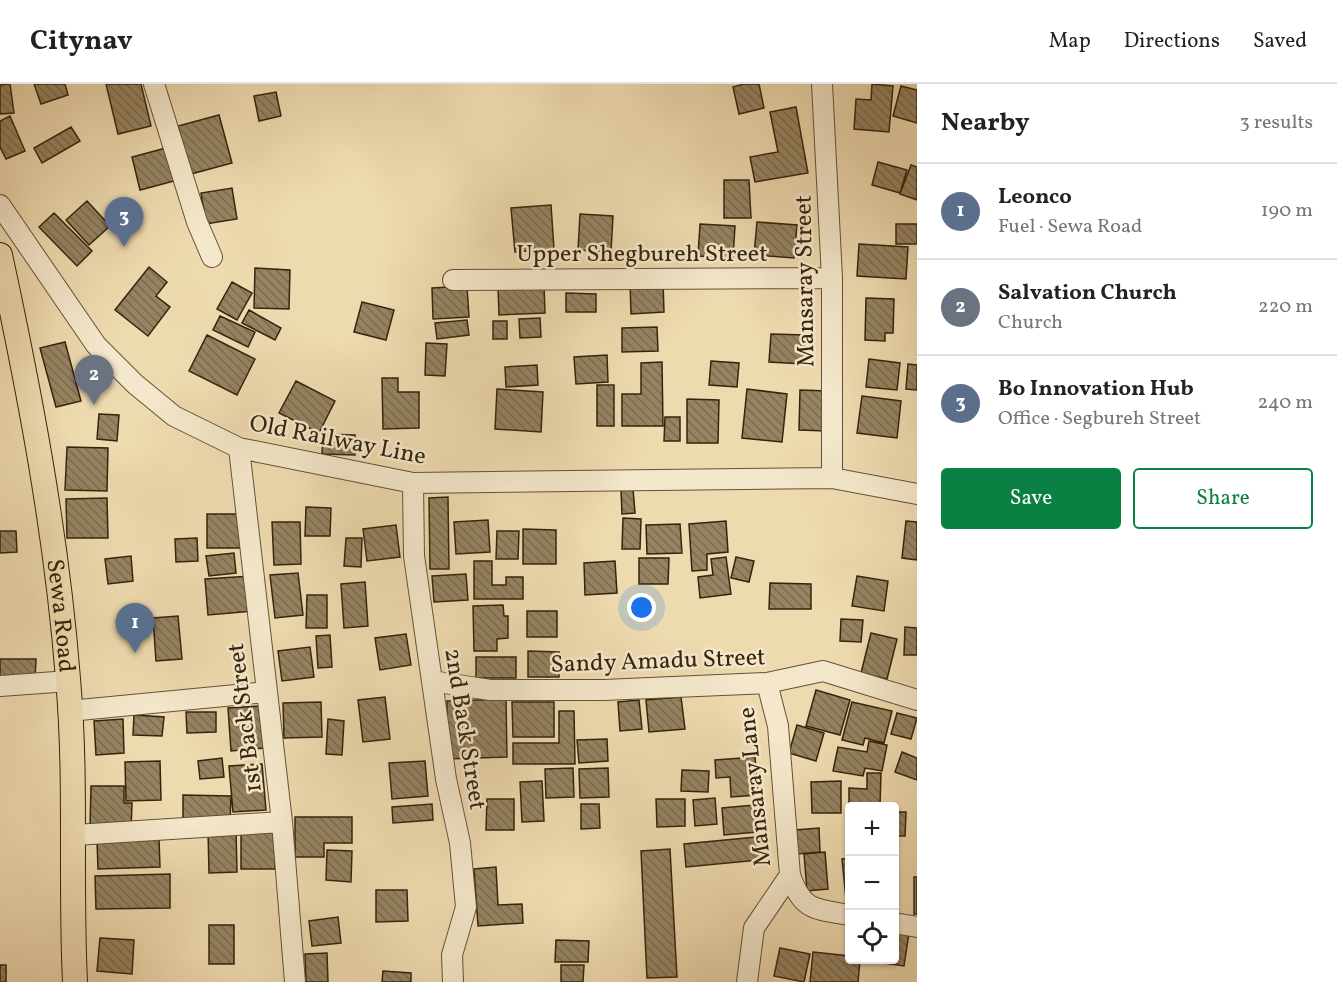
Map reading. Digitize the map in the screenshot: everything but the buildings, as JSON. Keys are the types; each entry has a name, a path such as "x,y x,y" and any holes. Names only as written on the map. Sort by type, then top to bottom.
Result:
{"main road":[{"name":"Sewa Road","path":"0,255 48,505 69,681 75,835 72,927 75,982"}],"street":[{"path":"154,84 197,222 212,257"},
{"name":"Mansaray Street","path":"822,84 832,278 832,478"},
{"name":"Old Railway Line","path":"0,206 96,345 174,416 239,448 412,483 832,478 917,494"},
{"name":"Upper Shegbureh Street","path":"453,280 832,278"},
{"name":"1st Back Street","path":"239,448 282,822 295,982"},
{"name":"2nd Back Street","path":"412,483 414,555 446,779 460,843 466,908 452,955 453,982"},
{"name":"Sandy Amadu Street","path":"432,681 502,690 604,690 768,683 823,671 917,700"},
{"path":"0,686 69,681"},
{"name":"Mansaray Lane","path":"747,982 754,928 790,875 778,726 768,683"},
{"path":"69,711 266,692"},
{"path":"75,835 282,822"},
{"path":"790,875 797,896 812,908 845,914"},
{"path":"899,924 917,927"}],"place":[{"name":"Bo Innovation Hub","path":"124,247"},
{"name":"Salvation Church","path":"94,405"},
{"name":"Leonco","path":"135,653"}]}
